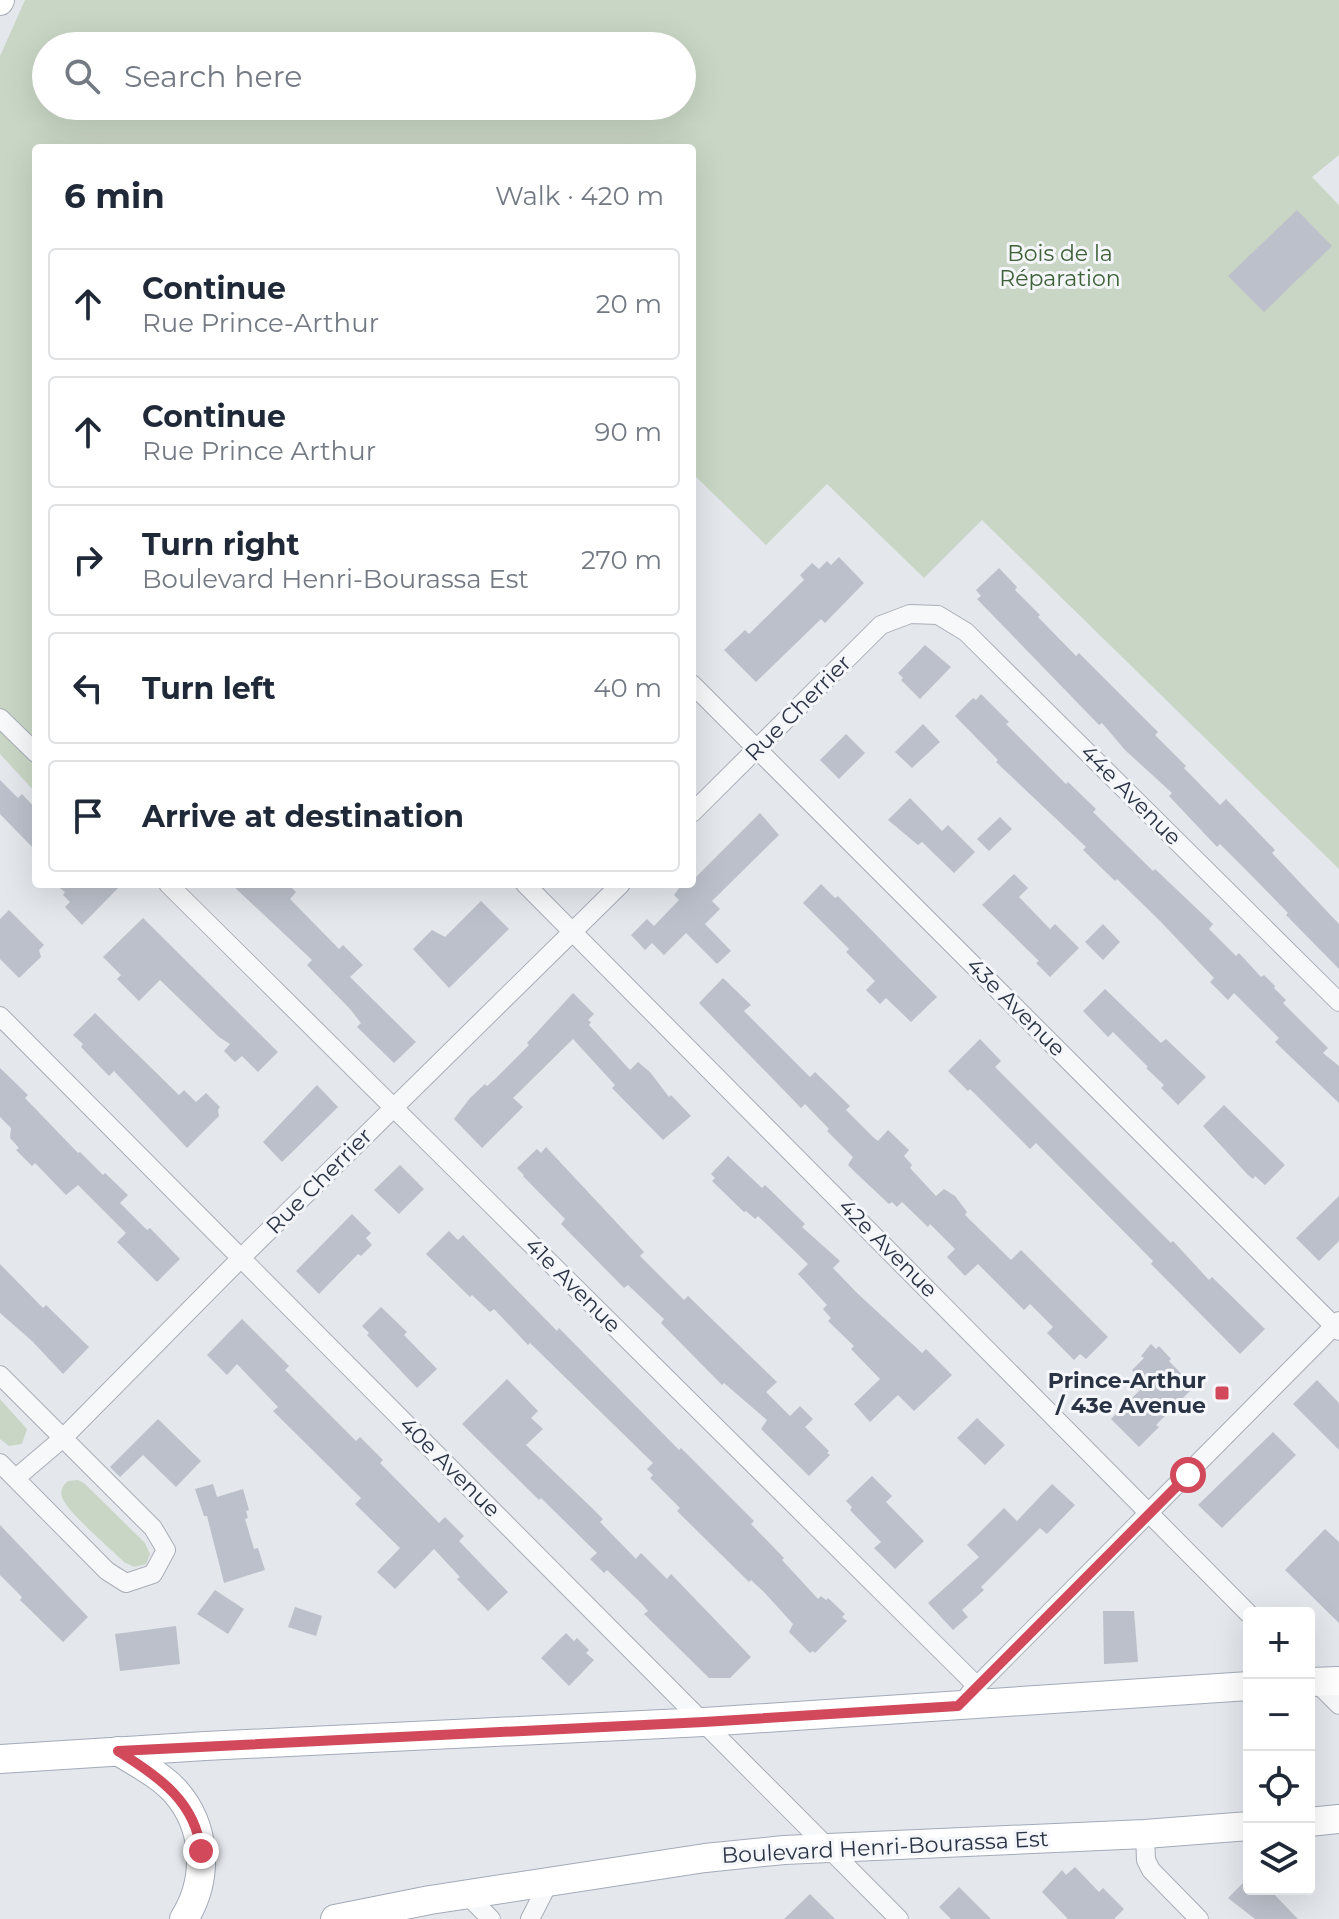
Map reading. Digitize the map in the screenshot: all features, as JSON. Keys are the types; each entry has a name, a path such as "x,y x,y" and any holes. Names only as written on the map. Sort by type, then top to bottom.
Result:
{"main road":[{"path":"0,1759 704,1722 1243,1686"},
{"path":"118,1751 175,1791 195,1823 201,1851 201,1879 194,1902 184,1919"},
{"path":"1315,1821 1339,1819"},
{"name":"Boulevard Henri-Bourassa Est","path":"335,1919 466,1894 705,1858 829,1848 1145,1834 1243,1826"}],"street":[{"name":"Rue Cherrier","path":"696,809 881,625 910,614"},
{"name":"44e Avenue","path":"910,614 938,615 966,632 1339,1002"},
{"name":"43e Avenue","path":"696,688 1337,1326"},
{"path":"0,718 32,749"},
{"name":"41e Avenue","path":"172,888 977,1686"},
{"name":"42e Avenue","path":"529,888 1243,1608"},
{"name":"Rue Cherrier","path":"16,1478 63,1438 617,888"},
{"name":"40e Avenue","path":"0,1016 899,1919"},
{"path":"958,1706 1337,1326"},
{"path":"0,1375 153,1528 166,1550 153,1574 126,1583 107,1571 0,1463"},
{"path":"1318,1680 1339,1705"},
{"path":"1145,1834 1146,1860 1151,1870 1199,1919"},
{"path":"530,1919 549,1882"},
{"path":"466,1894 491,1919"}],"green space":[{"name":"Bois de la Réparation","path":"25,0 1339,0 1339,155 1312,177 1339,205 1339,869 982,520 924,578 827,484 766,545 696,477 696,144 32,144 32,789 0,754 0,56"},
{"path":"0,1399 27,1429 22,1444 9,1446 0,1439"},
{"path":"78,1480 145,1543 150,1554 146,1564 134,1567 124,1562 65,1503 63,1486 68,1481"}],"building":[{"path":"1297,210 1332,246 1264,312 1228,276"},
{"path":"839,557 864,583 825,623 821,619 756,682 724,650 745,630 749,634 804,580 800,575 812,563 819,569 827,561 831,565"},
{"path":"999,568 1017,587 1015,590 1040,615 1038,617 1158,732 1155,735 1220,805 1226,799 1339,924 1339,969 1220,844 1217,847 1169,796 1172,793 1125,750 1102,723 1099,725 977,599 981,596 976,590"},
{"path":"925,645 951,667 920,699 898,673"},
{"path":"981,694 1009,722 1006,724 1066,784 1068,782 1096,809 1093,812 1213,924 1209,929 1236,956 1239,953 1261,977 1264,975 1275,986 1286,1000 1283,1003 1328,1048 1323,1053 1339,1066 1339,1103 1275,1042 1279,1038 1234,993 1228,1000 1210,982 1214,978 1161,922 1083,850 1086,847 996,762 998,760 955,716"},
{"path":"923,724 940,742 912,768 895,752"},
{"path":"846,734 865,753 839,779 820,760"},
{"path":"0,780 18,798 22,794 32,805 32,847 0,814"},
{"path":"910,798 942,831 948,825 975,852 954,873 922,842 918,845 888,820"},
{"path":"760,813 779,835 712,901 720,909 705,924 731,951 717,964 686,933 664,955 652,943 645,950 631,935 647,919 654,926 679,900 674,895 679,888 696,888 696,877"},
{"path":"1000,817 1012,829 989,851 977,839"},
{"path":"1014,874 1028,888 1019,897 1050,929 1055,924 1079,948 1050,977 1036,963 1039,961 982,905"},
{"path":"821,884 835,898 838,896 937,997 911,1022 886,998 880,1004 866,990 875,981 846,952 849,949 803,903"},
{"path":"60,888 118,888 82,925 65,907 70,902 63,895 65,892"},
{"path":"235,888 292,888 296,892 290,899 339,949 343,945 363,965 350,977 416,1042 394,1063 357,1027 361,1023 350,1009 307,965 312,960"},
{"path":"481,901 509,929 449,988 413,949 432,930 445,937"},
{"path":"9,910 44,945 39,950 41,957 19,978 0,959 0,919"},
{"path":"143,918 278,1052 258,1072 242,1056 235,1062 224,1051 230,1044 160,980 139,1001 117,979 121,975 103,957"},
{"path":"1103,924 1120,942 1103,960 1085,942"},
{"path":"723,978 751,1005 744,1011 810,1077 815,1072 850,1106 846,1110 874,1138 878,1141 888,1130 909,1150 904,1156 912,1165 910,1168 936,1196 944,1189 955,1196 967,1212 965,1215 1011,1260 1021,1250 1108,1337 1086,1359 1080,1354 1074,1360 1047,1333 1053,1327 1030,1304 1024,1310 978,1264 965,1276 947,1257 955,1249 902,1202 897,1207 892,1202 889,1204 857,1174 848,1165 853,1157 827,1131 829,1129 805,1104 801,1108 699,1003"},
{"path":"1105,989 1161,1043 1166,1039 1206,1077 1178,1105 1161,1088 1164,1085 1148,1067 1113,1032 1108,1037 1083,1011"},
{"path":"573,993 594,1014 588,1020 591,1022 589,1025 630,1070 638,1062 691,1116 663,1140 612,1088 615,1085 573,1039 513,1098 523,1107 482,1148 454,1119 470,1098 495,1079 529,1045 527,1043"},
{"path":"95,1013 179,1095 184,1090 196,1102 206,1093 220,1107 219,1116 187,1148 114,1071 109,1076 81,1047 83,1044 73,1035"},
{"path":"980,1039 1001,1061 995,1067 1209,1280 1212,1277 1265,1329 1240,1354 1036,1143 1030,1149 948,1071"},
{"path":"0,1068 78,1153 128,1195 120,1203 180,1259 157,1282 117,1242 126,1233 78,1185 66,1195 35,1163 32,1166 16,1150 19,1148 10,1138 11,1128 0,1117"},
{"path":"317,1085 338,1107 282,1162 263,1142"},
{"path":"1224,1105 1285,1165 1265,1185 1255,1176 1253,1179 1248,1175 1203,1126"},
{"path":"546,1147 644,1252 640,1256 684,1300 688,1296 777,1382 766,1392 790,1416 800,1406 813,1419 805,1427 830,1455 809,1476 761,1429 767,1420 724,1383 722,1385 661,1323 664,1319 628,1285 624,1288 561,1224 565,1219 517,1168 537,1149 541,1153"},
{"path":"728,1156 762,1188 765,1185 805,1224 802,1227 840,1261 833,1268 857,1293 922,1353 926,1349 952,1375 914,1411 898,1395 870,1422 854,1404 880,1379 851,1349 854,1346 828,1321 831,1318 823,1309 827,1305 798,1274 808,1264 758,1216 755,1219 744,1212 712,1181 715,1178 711,1174"},
{"path":"400,1165 424,1189 399,1214 374,1190"},
{"path":"1339,1196 1339,1241 1319,1261 1296,1238"},
{"path":"352,1214 371,1233 366,1238 372,1245 361,1256 358,1254 319,1294 296,1271"},
{"path":"449,1231 458,1240 463,1235 557,1331 559,1328 679,1450 681,1448 754,1521 751,1524 818,1599 821,1596 826,1600 828,1598 845,1614 842,1617 847,1621 815,1653 810,1653 789,1632 793,1624 764,1592 751,1580 749,1582 677,1511 680,1508 650,1478 653,1475 647,1469 653,1463 494,1309 490,1312 472,1295 470,1297 426,1254"},
{"path":"0,1264 43,1308 46,1305 89,1347 63,1374 0,1313"},
{"path":"381,1307 407,1332 404,1335 437,1369 417,1388 362,1326"},
{"path":"242,1319 289,1366 285,1370 356,1441 360,1437 383,1460 380,1463 439,1523 445,1517 464,1536 459,1541 508,1592 488,1611 434,1549 395,1589 377,1572 400,1548 355,1504 361,1498 273,1411 278,1407 237,1364 227,1375 207,1355"},
{"path":"1151,1344 1156,1349 1159,1346 1194,1387 1139,1447 1111,1419 1145,1385 1132,1370 1144,1358 1141,1356"},
{"path":"507,1379 538,1411 531,1418 543,1429 526,1445 603,1519 600,1522 636,1559 641,1553 667,1579 671,1574 751,1657 730,1678 709,1678 644,1614 648,1611 642,1604 607,1570 604,1573 590,1559 597,1553 462,1424"},
{"path":"1317,1380 1339,1403 1339,1450 1293,1404"},
{"path":"977,1418 1005,1445 985,1465 957,1438"},
{"path":"158,1419 201,1461 176,1487 143,1455 120,1477 110,1467"},
{"path":"1273,1432 1296,1455 1222,1528 1198,1505"},
{"path":"872,1476 892,1496 886,1502 924,1541 895,1569 874,1548 881,1542 850,1510 852,1507 846,1501"},
{"path":"213,1484 217,1497 243,1489 249,1510 245,1519 254,1549 258,1548 265,1570 224,1583 207,1516 204,1516 195,1489"},
{"path":"1052,1484 1075,1505 1047,1534 1040,1528 981,1587 984,1590 962,1610 968,1617 953,1630 928,1603 979,1557 967,1545 1004,1508 1017,1521"},
{"path":"0,1525 88,1617 63,1642 20,1600 22,1597 0,1575"},
{"path":"1325,1529 1339,1542 1339,1623 1285,1570"},
{"path":"215,1590 244,1609 228,1634 197,1614"},
{"path":"295,1607 322,1616 316,1636 288,1627"},
{"path":"1103,1611 1134,1611 1138,1662 1104,1664"},
{"path":"176,1626 180,1664 120,1671 115,1634"},
{"path":"566,1633 574,1641 577,1638 594,1660 569,1686 541,1658"},
{"path":"1075,1867 1099,1892 1103,1888 1124,1909 1114,1919 1068,1919 1042,1892 1062,1870 1066,1875"},
{"path":"1243,1883 1243,1895 1275,1895 1298,1919 1255,1919 1228,1898"},
{"path":"959,1887 991,1919 951,1919 939,1907"},
{"path":"810,1894 835,1919 784,1919"}],"place":[{"name":"Prince-Arthur / 43e Avenue","path":"1222,1393"}],"route":[{"path":"201,1851 195,1823 175,1791 118,1751 958,1706 1188,1475"}]}
